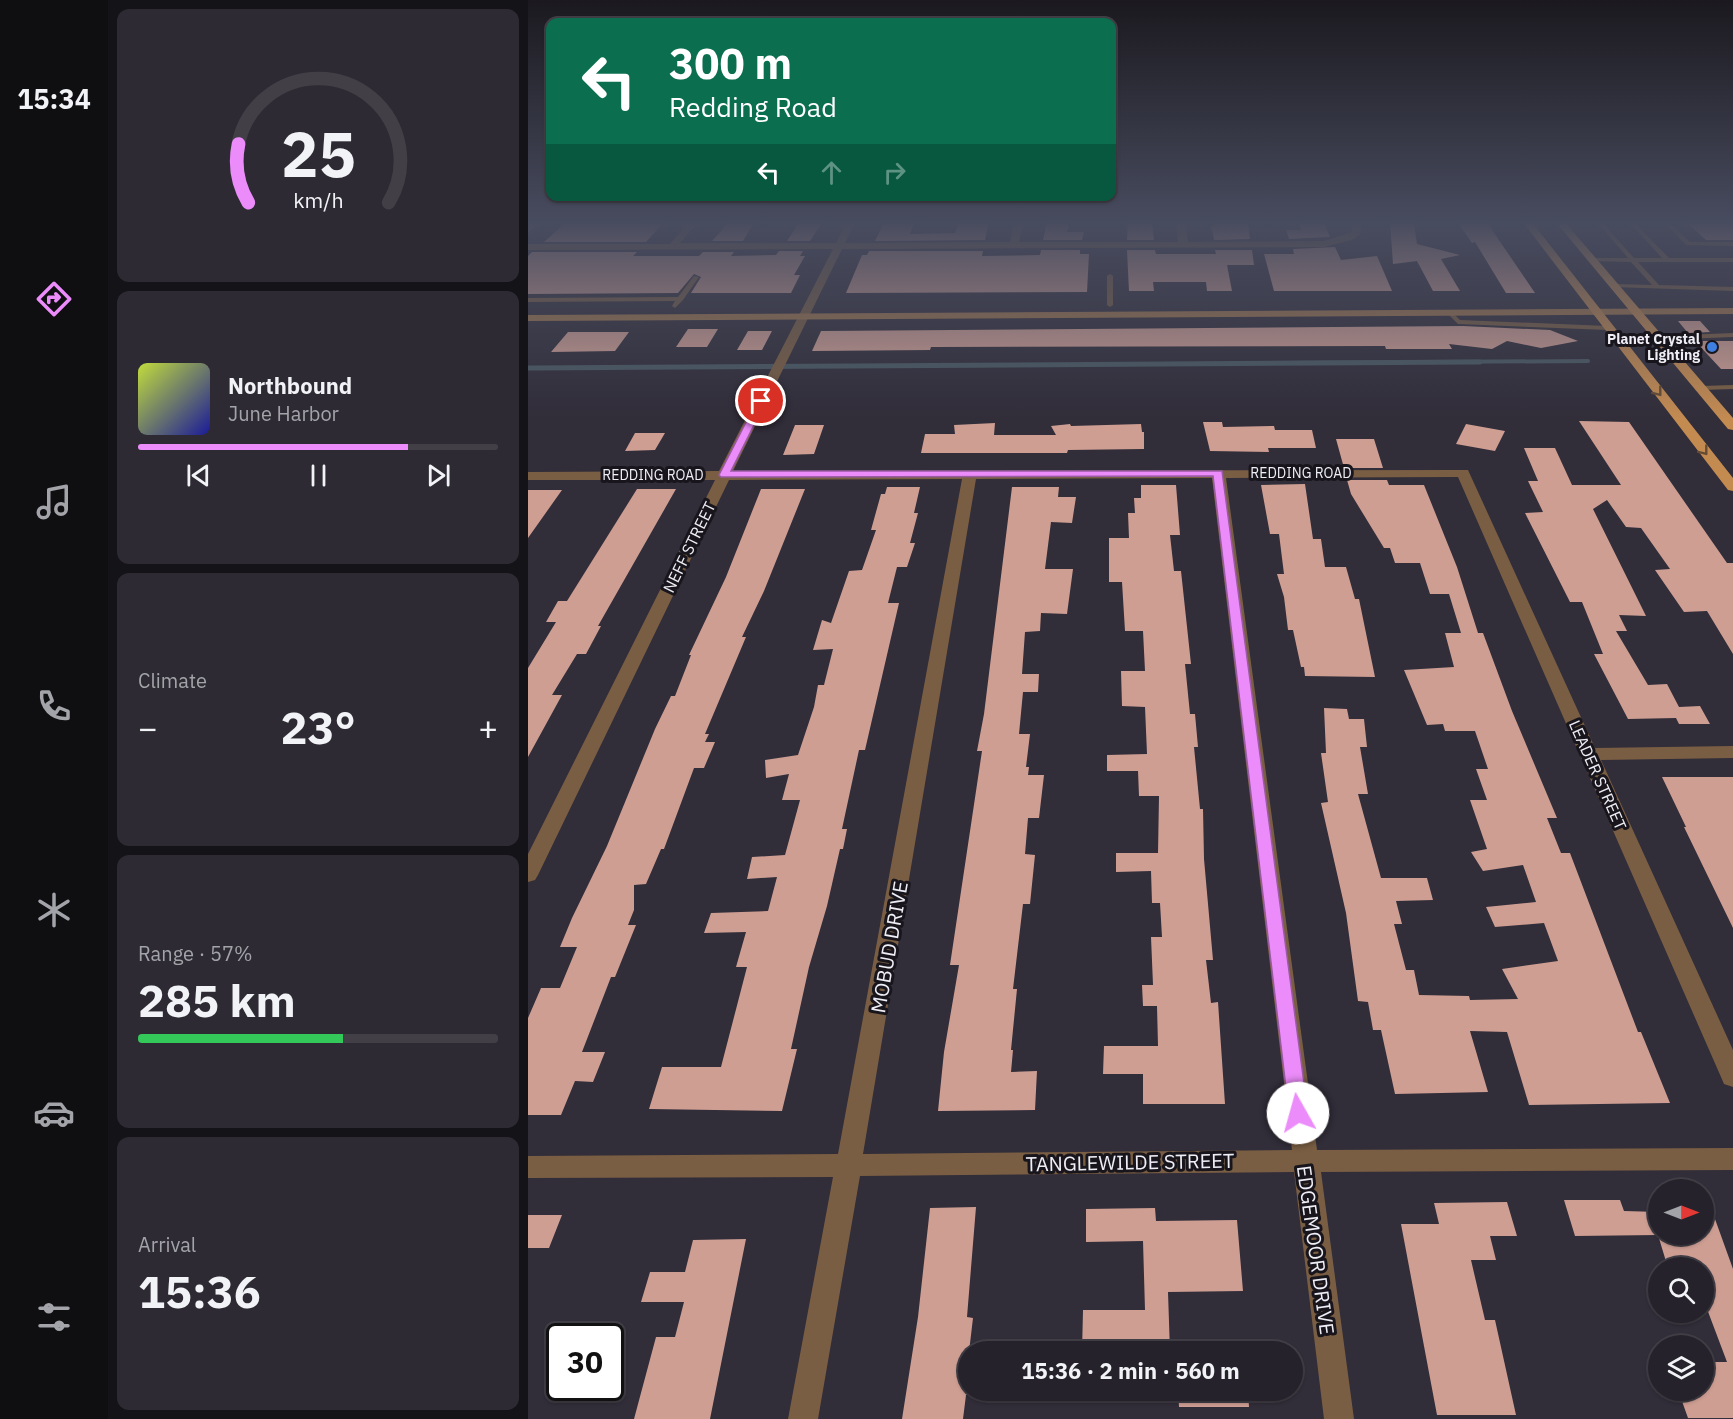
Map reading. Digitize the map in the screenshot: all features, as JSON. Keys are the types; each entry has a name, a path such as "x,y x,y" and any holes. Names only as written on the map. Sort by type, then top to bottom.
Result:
{"main road":[{"path":"1577,287 1727,471 1733,487"},
{"path":"1616,287 1733,425"},
{"path":"528,307 678,302 1076,310 1633,308 1733,311"},
{"path":"1633,308 1733,302"},
{"path":"528,318 802,317 1076,310 1110,305 1451,314 1593,308"}],"street":[{"name":"NEFF STREET","path":"528,875 818,287"},
{"name":"EDGEMOOR DRIVE","path":"1218,473 1304,1160 1339,1419"},
{"name":"REDDING ROAD","path":"528,476 1462,473"},
{"name":"LEADER STREET","path":"1462,473 1733,1077"},
{"name":"MOBUD DRIVE","path":"803,1419 968,499 969,474"},
{"path":"1588,754 1733,752"},
{"name":"TANGLEWILDE STREET","path":"528,1167 850,1166 1304,1160 1733,1159"}],"lane":[{"path":"528,300 678,302 689,287"},
{"path":"1110,287 1110,305"},
{"path":"1688,287 1733,289"},
{"path":"1451,314 1458,322 1470,324 1608,327"},
{"path":"1658,338 1733,335"},
{"path":"1701,388 1733,387"}],"building":[{"path":"528,287 683,287 678,293 528,294"},
{"path":"695,287 794,287 791,293 691,293"},
{"path":"848,287 1087,287 1087,292 846,293"},
{"path":"1129,287 1154,287 1154,291 1129,291"},
{"path":"1207,287 1231,287 1232,291 1207,291"},
{"path":"1273,287 1390,287 1392,291 1274,291"},
{"path":"1431,287 1458,287 1460,291 1433,291"},
{"path":"1502,287 1531,287 1535,293 1506,293"},
{"path":"1678,321 1700,321 1710,332 1688,333"},
{"path":"1463,326 1550,330 1578,341 1541,348 1507,341 1492,349 1449,344 1452,349 1386,349 1385,346 931,347 930,350 812,351 821,331"},
{"path":"688,329 718,329 707,347 676,347"},
{"path":"748,331 772,331 762,350 737,350"},
{"path":"568,332 629,332 615,351 551,352"},
{"path":"1695,341 1733,341 1733,369 1721,369"},
{"path":"1579,421 1629,422 1727,563 1733,563 1733,654 1707,611 1684,612 1655,570 1670,569 1641,528 1626,527 1607,500 1593,509 1646,616 1619,615 1627,631 1616,631 1648,685 1667,684 1679,707 1700,706 1710,724 1679,724 1676,718 1628,719 1594,654 1603,654 1582,602 1570,602 1525,513 1543,512 1528,481 1538,481 1524,448 1555,448 1572,485 1621,485"},
{"path":"1203,422 1222,422 1223,427 1274,426 1275,430 1312,430 1316,448 1268,448 1269,452 1210,451"},
{"path":"995,423 994,435 1056,435 1051,426 1070,424 1071,426 1141,424 1142,432 1144,432 1144,449 1068,450 1067,453 921,453 925,434 955,434 954,425"},
{"path":"1466,424 1505,431 1495,451 1456,444"},
{"path":"795,425 824,425 814,454 783,455"},
{"path":"635,433 665,433 655,450 625,451"},
{"path":"1336,439 1374,439 1383,468 1344,468"},
{"path":"1347,480 1387,480 1389,485 1424,485 1457,567 1478,633 1483,633 1512,711 1557,818 1547,818 1561,853 1570,853 1638,1032 1641,1032 1670,1103 1529,1105 1507,1032 1470,1031 1488,1092 1395,1094 1381,1030 1373,1030 1368,1002 1358,1001 1346,913 1321,803 1328,802 1321,753 1326,753 1324,708 1347,709 1349,719 1364,719 1367,747 1360,747 1368,794 1358,794 1381,878 1427,878 1433,900 1396,901 1402,924 1394,924 1406,970 1414,970 1419,995 1469,996 1470,1000 1518,999 1502,969 1558,961 1544,923 1495,927 1486,907 1536,902 1523,865 1483,871 1471,852 1487,849 1470,800 1487,800 1476,769 1488,769 1475,731 1445,731 1443,724 1427,725 1404,670 1454,667 1445,633 1461,633 1449,594 1430,594 1420,563 1395,563 1390,548 1384,548 1351,494"},
{"path":"1305,484 1313,539 1321,539 1325,567 1346,567 1355,599 1359,599 1375,677 1305,676 1304,667 1301,667 1293,630 1288,630 1284,597 1277,574 1284,574 1279,534 1270,534 1261,485"},
{"path":"1141,485 1176,485 1180,535 1170,535 1174,571 1181,571 1191,664 1185,664 1190,714 1195,714 1198,747 1194,747 1200,809 1203,809 1204,859 1213,960 1206,960 1211,1003 1218,1002 1225,1104 1143,1104 1143,1074 1103,1074 1104,1046 1158,1046 1157,1006 1143,1006 1142,985 1153,985 1151,937 1162,937 1160,903 1152,903 1151,871 1116,872 1116,853 1158,853 1159,796 1139,796 1138,771 1107,771 1107,755 1147,754 1145,707 1122,706 1121,671 1145,671 1143,631 1125,631 1122,582 1109,582 1109,538 1129,538 1128,513 1135,513 1134,498 1141,498"},
{"path":"887,487 920,487 914,513 918,513 910,543 915,543 907,567 897,567 888,603 899,603 865,750 859,750 842,829 847,829 843,849 840,849 827,906 809,967 791,1049 797,1049 782,1111 649,1109 662,1067 721,1067 747,967 736,967 746,932 704,933 711,913 768,911 777,877 747,879 752,857 785,855 800,800 782,800 789,774 766,778 765,760 798,755 814,707 818,685 824,685 833,649 813,650 822,620 831,623 849,571 862,570 876,530 871,530 881,494 885,494"},
{"path":"1012,487 1059,487 1058,497 1076,497 1072,523 1051,522 1045,569 1073,569 1067,614 1041,613 1040,631 1025,632 1022,674 1039,674 1038,692 1023,692 1019,734 1030,734 1026,767 1029,767 1028,775 1044,775 1039,818 1028,818 1025,854 1035,855 1030,904 1023,904 1013,989 1017,989 1011,1072 1037,1071 1035,1110 938,1111 944,1052 959,965 950,965 982,751 977,751 984,714"},
{"path":"637,489 676,489 598,626 601,626 586,654 577,654 552,695 562,695 528,757 528,668 556,622 546,622 558,601 567,601"},
{"path":"761,489 805,489 764,591 742,637 746,637 705,734 709,734 705,742 715,742 704,768 694,768 664,849 661,849 646,884 634,885 634,910 628,925 636,925 615,977 611,977 582,1052 605,1052 593,1082 575,1081 561,1115 528,1115 528,1018 541,988 560,988 577,947 560,947 607,846 655,729 671,696 675,696 691,655 689,655 726,577"},
{"path":"528,490 562,490 528,538"},
{"path":"1662,777 1733,777 1733,928 1684,827 1686,827"},
{"path":"1564,1200 1620,1200 1624,1211 1648,1212 1648,1235 1575,1236"},
{"path":"1507,1202 1517,1236 1490,1236 1496,1260 1471,1260 1485,1320 1495,1320 1516,1415 1437,1415 1401,1224 1439,1224 1434,1203"},
{"path":"976,1207 967,1317 973,1318 970,1341 958,1341 958,1401 965,1401 963,1419 902,1419 918,1317 930,1208"},
{"path":"1155,1208 1156,1221 1237,1220 1243,1291 1168,1292 1170,1341 1082,1341 1083,1310 1145,1310 1143,1241 1086,1242 1086,1209"},
{"path":"528,1215 562,1215 549,1248 528,1248"},
{"path":"1714,1216 1733,1269 1733,1418 1688,1418 1682,1401 1714,1401 1714,1362 1727,1362 1712,1323 1714,1257 1665,1257 1661,1245 1714,1245"},
{"path":"746,1239 710,1419 634,1419 656,1337 675,1337 684,1302 641,1302 650,1272 685,1272 693,1240"},
{"path":"1179,1401 1249,1401 1249,1407 1179,1407"}],"waterway":[{"path":"1253,363 1588,361"},
{"path":"528,368 1480,362"}],"place":[{"name":"Planet Crystal Lighting","path":"1712,347"}],"route":[{"path":"761,401 725,475 1218,473 1298,1113"}]}
